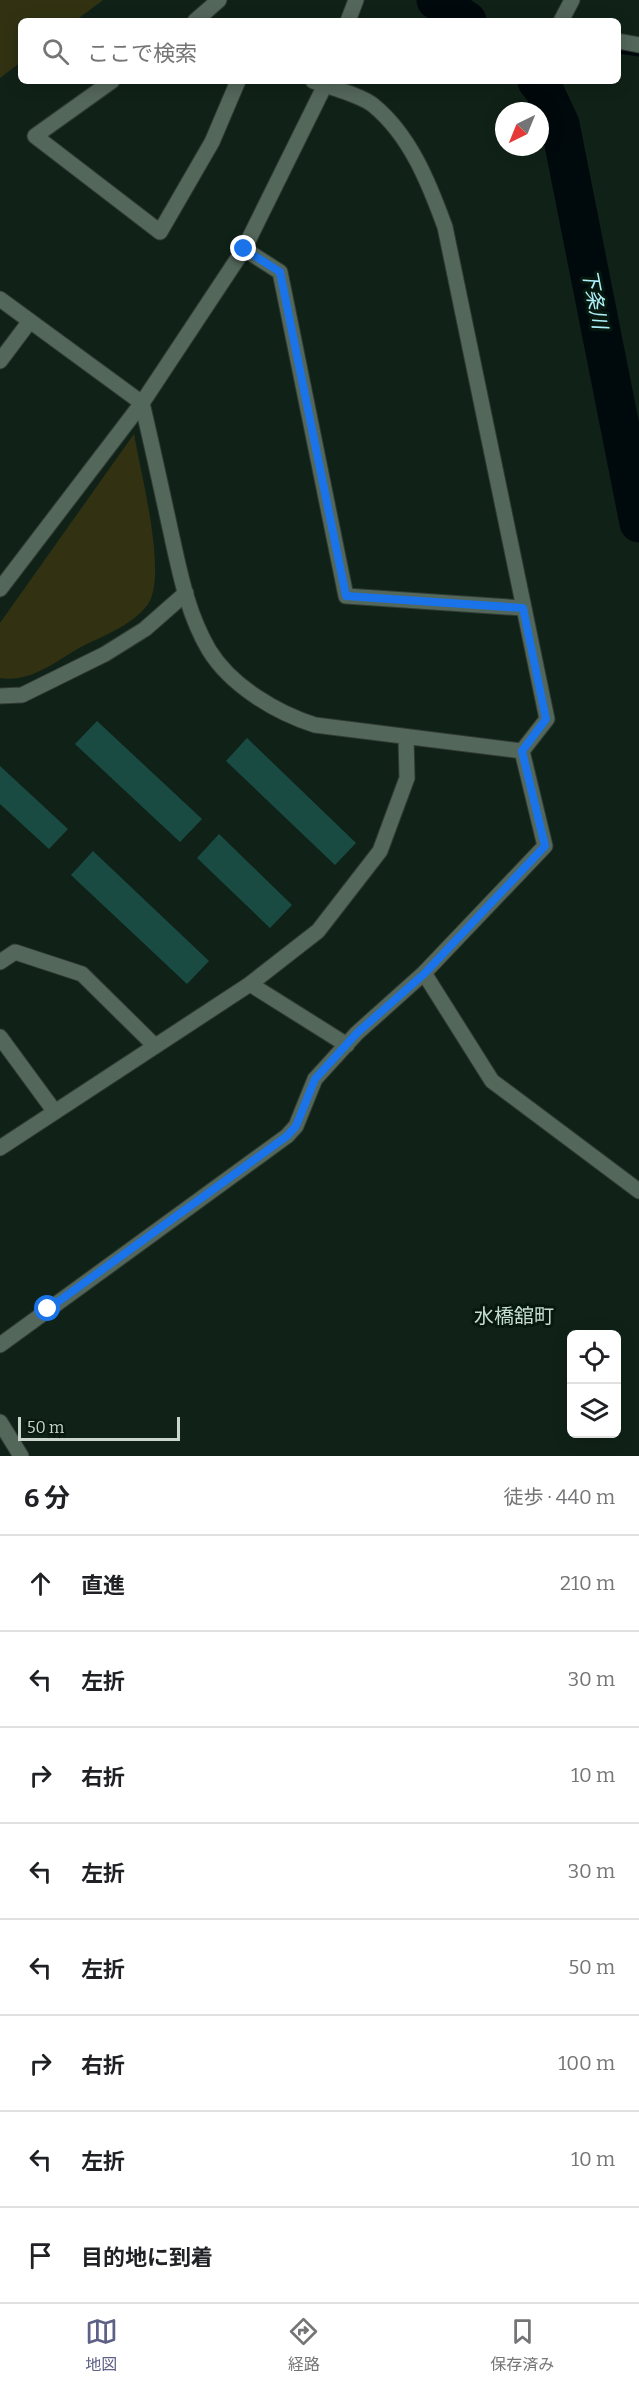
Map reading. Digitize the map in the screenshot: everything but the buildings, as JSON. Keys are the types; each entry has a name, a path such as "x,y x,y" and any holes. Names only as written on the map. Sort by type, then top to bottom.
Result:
{"street":[{"path":"198,18 219,0"},
{"path":"349,18 356,0"},
{"path":"563,18 572,0"},
{"path":"621,42 639,45"},
{"path":"108,84 35,136 160,232 212,142 237,84"},
{"path":"0,589 142,403 244,249 321,84"},
{"path":"327,84 372,103 397,130 429,181 445,227 546,719 522,751"},
{"path":"244,249 280,272 346,596 523,608"},
{"path":"0,299 142,403 186,593 195,620 210,651 234,679 289,717 315,725 522,751"},
{"path":"0,361 30,321"},
{"path":"0,696 22,696 105,654 145,629 186,593"},
{"path":"0,1148 250,984 318,931 380,850 407,778 406,738"},
{"path":"0,1345 287,1136 296,1126 315,1079 347,1045 424,974 545,846 522,751"},
{"path":"0,962 15,952 82,974 154,1046"},
{"path":"424,974 492,1082 639,1191"},
{"path":"250,984 347,1045"},
{"path":"0,1037 55,1112"},
{"path":"0,1422 21,1456"}],"shaded area":[{"path":"0,0 103,0 79,18 18,18 18,64 0,78"},
{"path":"134,434 154,547 153,590 148,604 125,624 42,670 22,677 0,678 0,623"}],"waterway":[{"name":"下条川","path":"436,0 463,18"},
{"path":"621,50 639,53"},
{"name":"下条川","path":"539,84 560,124 639,523"}],"district":[{"name":"水橋舘町","path":"514,1316"}],"route":[{"path":"48,1309 287,1136 296,1126 315,1079 357,1033 424,974 545,846 522,751 546,719 523,608 346,596 280,272 244,249"}]}
